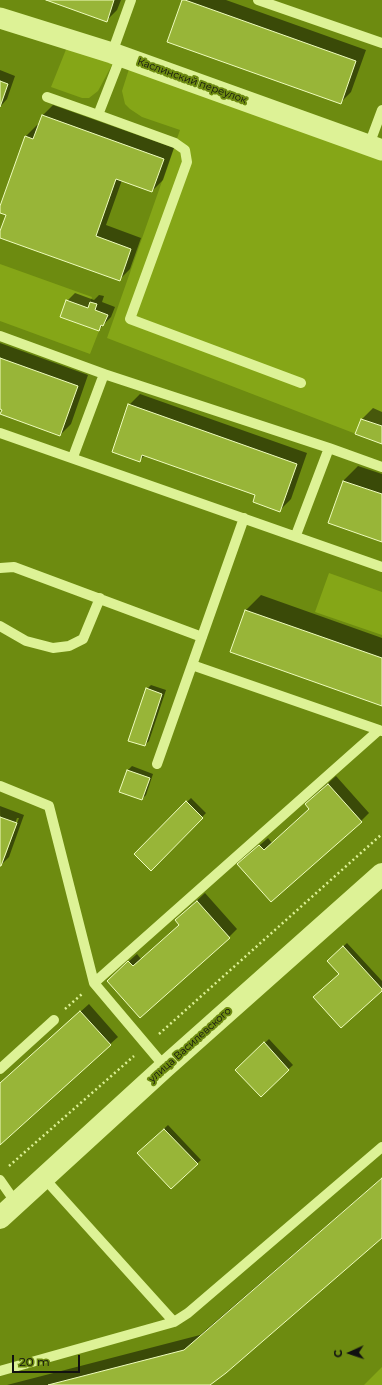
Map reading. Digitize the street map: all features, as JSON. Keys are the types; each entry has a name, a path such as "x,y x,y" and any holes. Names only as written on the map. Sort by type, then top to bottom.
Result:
{"street":[{"name":"Каслинский переулок","path":"0,18 117,54 376,148"},
{"name":"улица Василевского","path":"0,1218 165,1067 382,874"}],"lane":[{"path":"98,115 117,54 131,0"},
{"path":"258,0 382,43"},
{"path":"47,97 175,143 185,150 188,162 130,319 301,383"},
{"path":"376,148 382,110"},
{"path":"0,336 104,374 329,448 382,467"},
{"path":"73,457 104,374"},
{"path":"0,433 73,457 382,567"},
{"path":"296,536 329,448"},
{"path":"156,764 244,518"},
{"path":"0,568 14,567 202,637"},
{"path":"0,626 26,641 53,648 69,646 83,639 100,598"},
{"path":"94,983 381,731 192,665"},
{"path":"0,786 49,806 94,983 165,1067"},
{"path":"0,1069 54,1020"},
{"path":"0,1370 174,1322 188,1313 382,1147"},
{"path":"44,1178 174,1322"},
{"path":"0,1180 16,1203"}],"path":[{"path":"6,1168 146,1046 382,834"},
{"path":"74,1000 79,996"}],"green space":[{"path":"67,47 113,63 98,91 89,98 82,98 51,87"},
{"path":"129,69 382,160 382,444 107,338 180,130 142,117 125,104 122,91"},
{"path":"0,264 92,297 88,308 60,317 99,331 90,354 0,321"},
{"path":"329,573 382,592 382,635 315,612"},
{"path":"382,1367 382,1385 364,1385"}],"building":[{"path":"46,0 114,0 107,22"},
{"path":"182,0 356,61 341,104 167,42"},
{"path":"0,81 8,84 0,107"},
{"path":"42,115 164,159 152,192 116,179 96,236 131,249 120,281 0,238 0,231 6,215 0,213 0,206 25,136 33,139"},
{"path":"66,300 88,308 90,302 97,304 95,310 108,315 99,331 60,317"},
{"path":"0,358 78,386 60,436 0,414 2,410 0,409"},
{"path":"128,404 297,464 280,512 253,502 255,495 142,455 140,462 112,452"},
{"path":"361,419 382,426 382,444 355,434"},
{"path":"343,481 382,494 382,542 328,523"},
{"path":"245,610 382,658 382,706 230,652"},
{"path":"146,688 162,694 145,746 128,741"},
{"path":"127,770 150,778 142,800 119,792"},
{"path":"328,784 362,822 271,902 237,864 259,845 264,850 309,809 305,804"},
{"path":"186,801 203,818 151,871 134,854"},
{"path":"0,817 17,823 1,866 0,866"},
{"path":"197,901 230,938 140,1018 107,981 128,961 133,966 179,925 175,920"},
{"path":"343,946 382,989 382,991 341,1028 313,997 339,974 327,961"},
{"path":"80,1011 111,1045 0,1145 0,1083"},
{"path":"264,1042 289,1070 261,1097 235,1070"},
{"path":"164,1129 198,1164 171,1189 137,1153"},
{"path":"382,1178 382,1238 226,1373 210,1385 48,1385 184,1350"}]}
